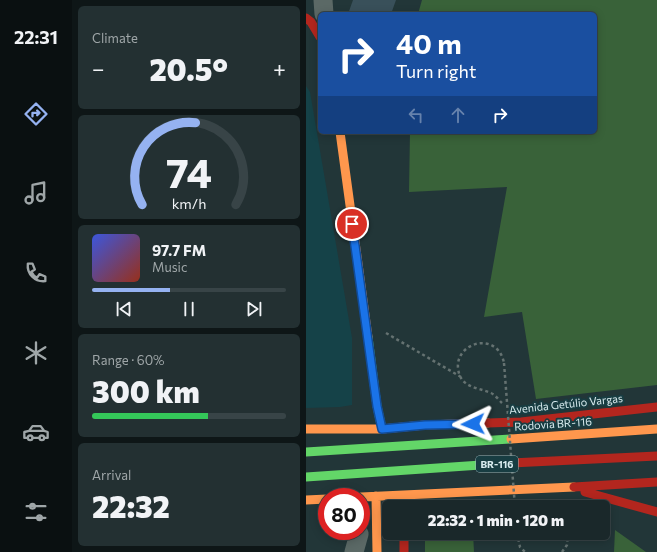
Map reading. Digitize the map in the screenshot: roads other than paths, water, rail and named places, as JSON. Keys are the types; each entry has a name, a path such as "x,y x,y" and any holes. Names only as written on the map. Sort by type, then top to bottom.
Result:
{"main road":[{"path":"306,18 318,34"},
{"path":"340,134 364,317 377,406 382,429"},
{"name":"Avenida Getúlio Vargas","path":"306,429 382,429 425,425 521,422 657,407"},
{"name":"Rodovia BR-116","path":"306,452 657,429"},
{"name":"BR-116","path":"306,477 473,465 657,456"},
{"path":"370,496 572,488 657,482"},
{"path":"572,488 657,512"},
{"path":"404,494 404,500"},
{"path":"376,496 377,552"},
{"path":"306,500 318,499"},
{"path":"404,540 404,552"}],"street":[{"path":"323,0 324,12"}]}
